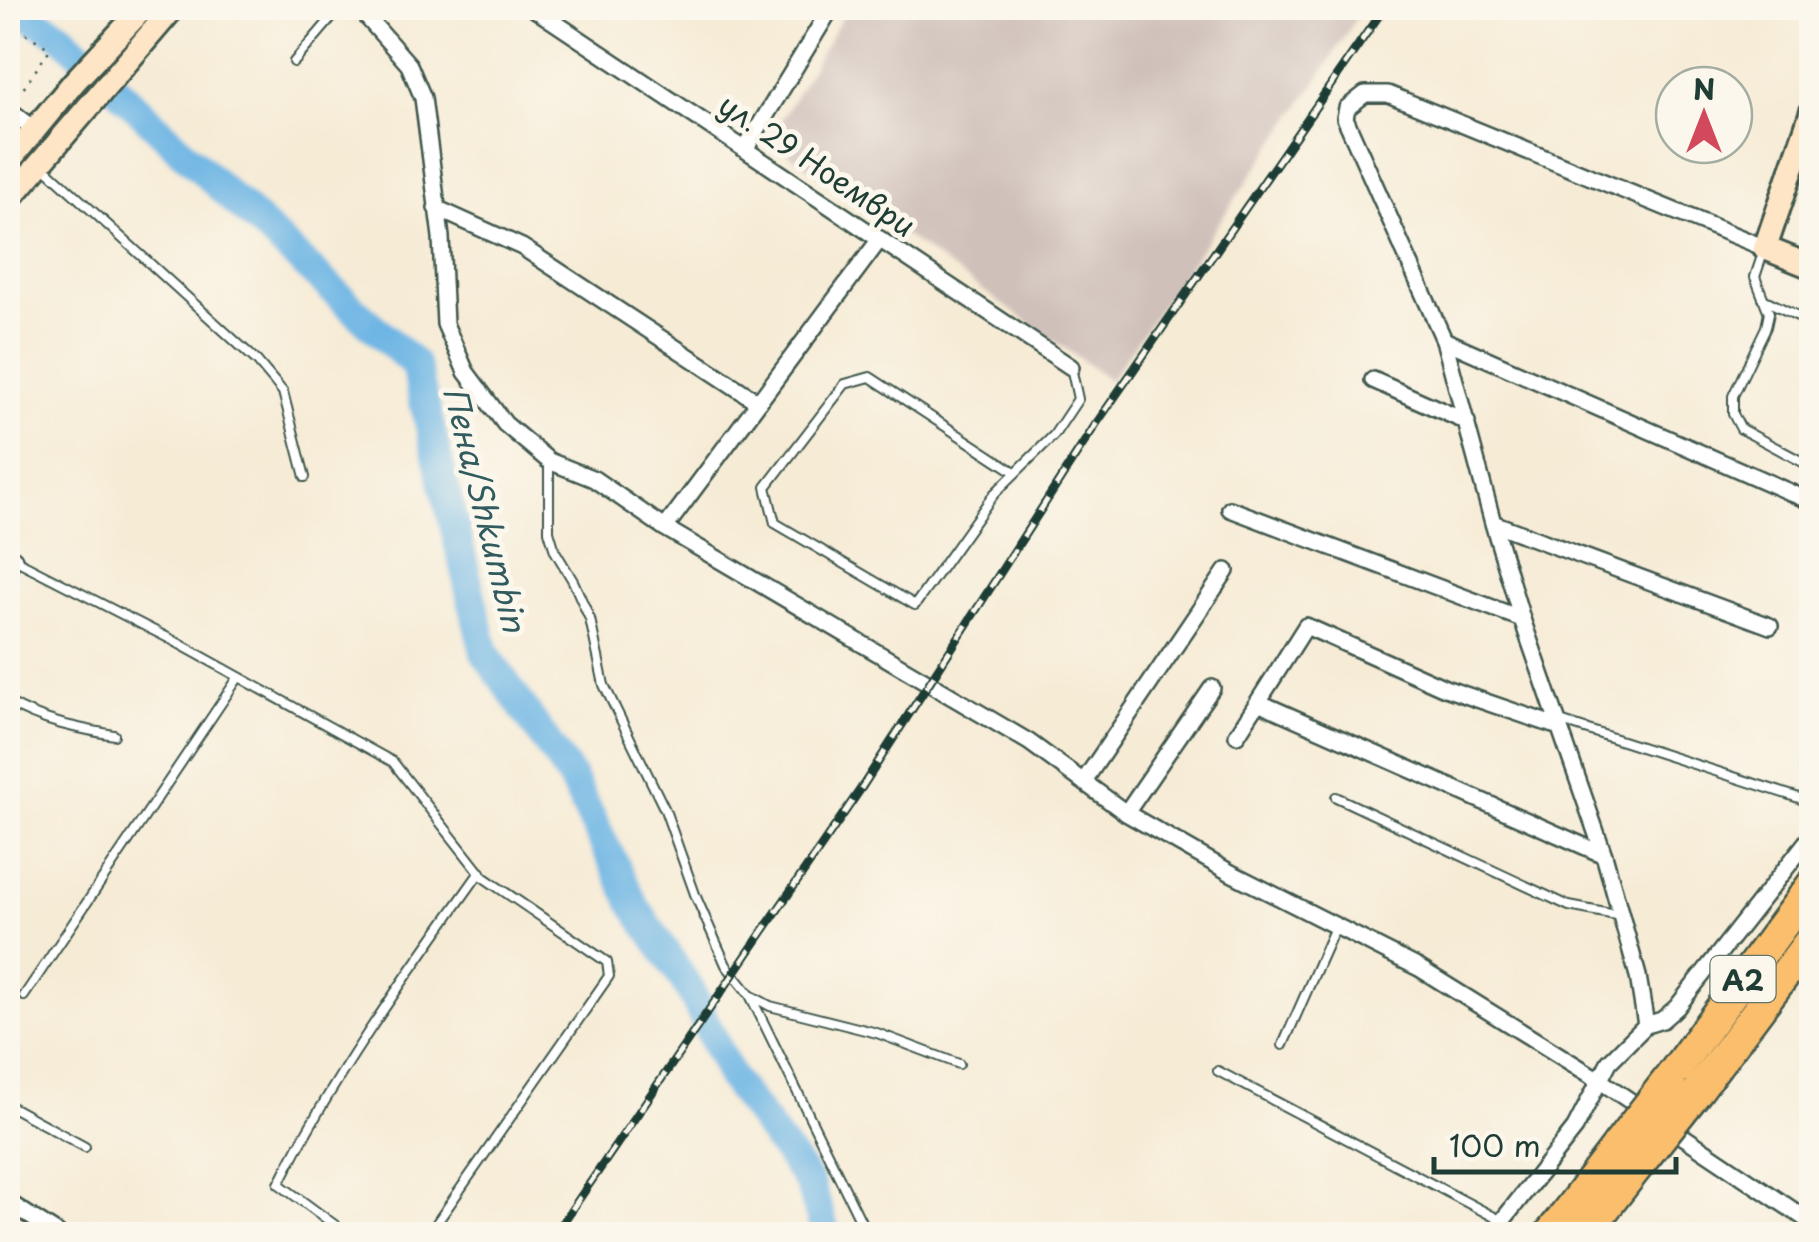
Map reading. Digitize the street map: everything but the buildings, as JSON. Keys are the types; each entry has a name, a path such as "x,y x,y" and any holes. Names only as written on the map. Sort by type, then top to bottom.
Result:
{"highway":[{"name":"A2","path":"1684,1083 1812,886"},
{"name":"A2","path":"1550,1234 1629,1154 1684,1083 1812,938"},
{"name":"A2","path":"1589,1234 1629,1154"}],"street":[{"path":"8,201 173,8"},
{"path":"359,8 393,44 417,80 422,98 445,324 466,372 505,424 548,461 594,479 666,528 1029,742 1126,813 1231,873 1419,968 1599,1080 1812,1223"},
{"name":"ул. 29 Ноември","path":"532,8 1071,367"},
{"path":"746,148 831,8"},
{"path":"8,162 138,12"},
{"path":"1646,1025 1638,976 1604,855 1522,620 1444,340 1345,118 1352,100 1365,94 1388,94 1812,267"},
{"path":"8,109 34,129"},
{"path":"1765,248 1812,111"},
{"path":"436,208 522,247 758,402"},
{"path":"666,528 880,239"},
{"path":"1444,340 1812,502"},
{"path":"1373,380 1467,422"},
{"path":"1230,509 1522,620"},
{"path":"1493,523 1770,626"},
{"path":"1084,781 1226,571"},
{"path":"1238,735 1306,626 1445,688 1558,723"},
{"path":"1126,813 1212,688"},
{"path":"1258,702 1604,855"},
{"path":"1498,1228 1575,1128 1609,1062 1646,1025 1662,1020 1677,1007 1812,835"},
{"path":"8,1202 58,1234"}],"lane":[{"path":"294,62 340,8"},
{"path":"40,163 258,362 283,392 306,476"},
{"path":"1765,248 1754,277 1768,313 1766,327 1733,396 1733,414 1741,429 1812,467"},
{"path":"1763,299 1812,323"},
{"path":"1014,472 870,377 846,384 766,486 775,523 915,605 994,494 1054,435 1078,399 1071,367"},
{"path":"548,461 548,532 590,619 604,684 665,810 720,956 750,995 867,1234"},
{"path":"10,560 393,762 480,872 607,962 609,976 429,1234"},
{"path":"24,996 238,678"},
{"path":"8,702 61,726 114,735"},
{"path":"1558,723 1812,805"},
{"path":"1336,797 1569,906 1621,916"},
{"path":"347,1234 279,1184 298,1146 400,986 480,872"},
{"path":"1283,1045 1336,925"},
{"path":"750,995 770,1006 876,1033 959,1064"},
{"path":"1218,1071 1498,1228"},
{"path":"8,1106 85,1147"}],"path":[{"path":"8,22 50,50 8,109"}],"shaded area":[{"path":"848,8 1362,8 1317,81 1110,380 769,140"}],"waterway":[{"name":"Пена/Shkumbin","path":"13,8 61,35 212,180 415,365 485,653 572,779 636,908 690,989 731,1078 809,1183 826,1234"}],"railway":[{"path":"555,1234 862,787 1096,424 1384,8"}]}
